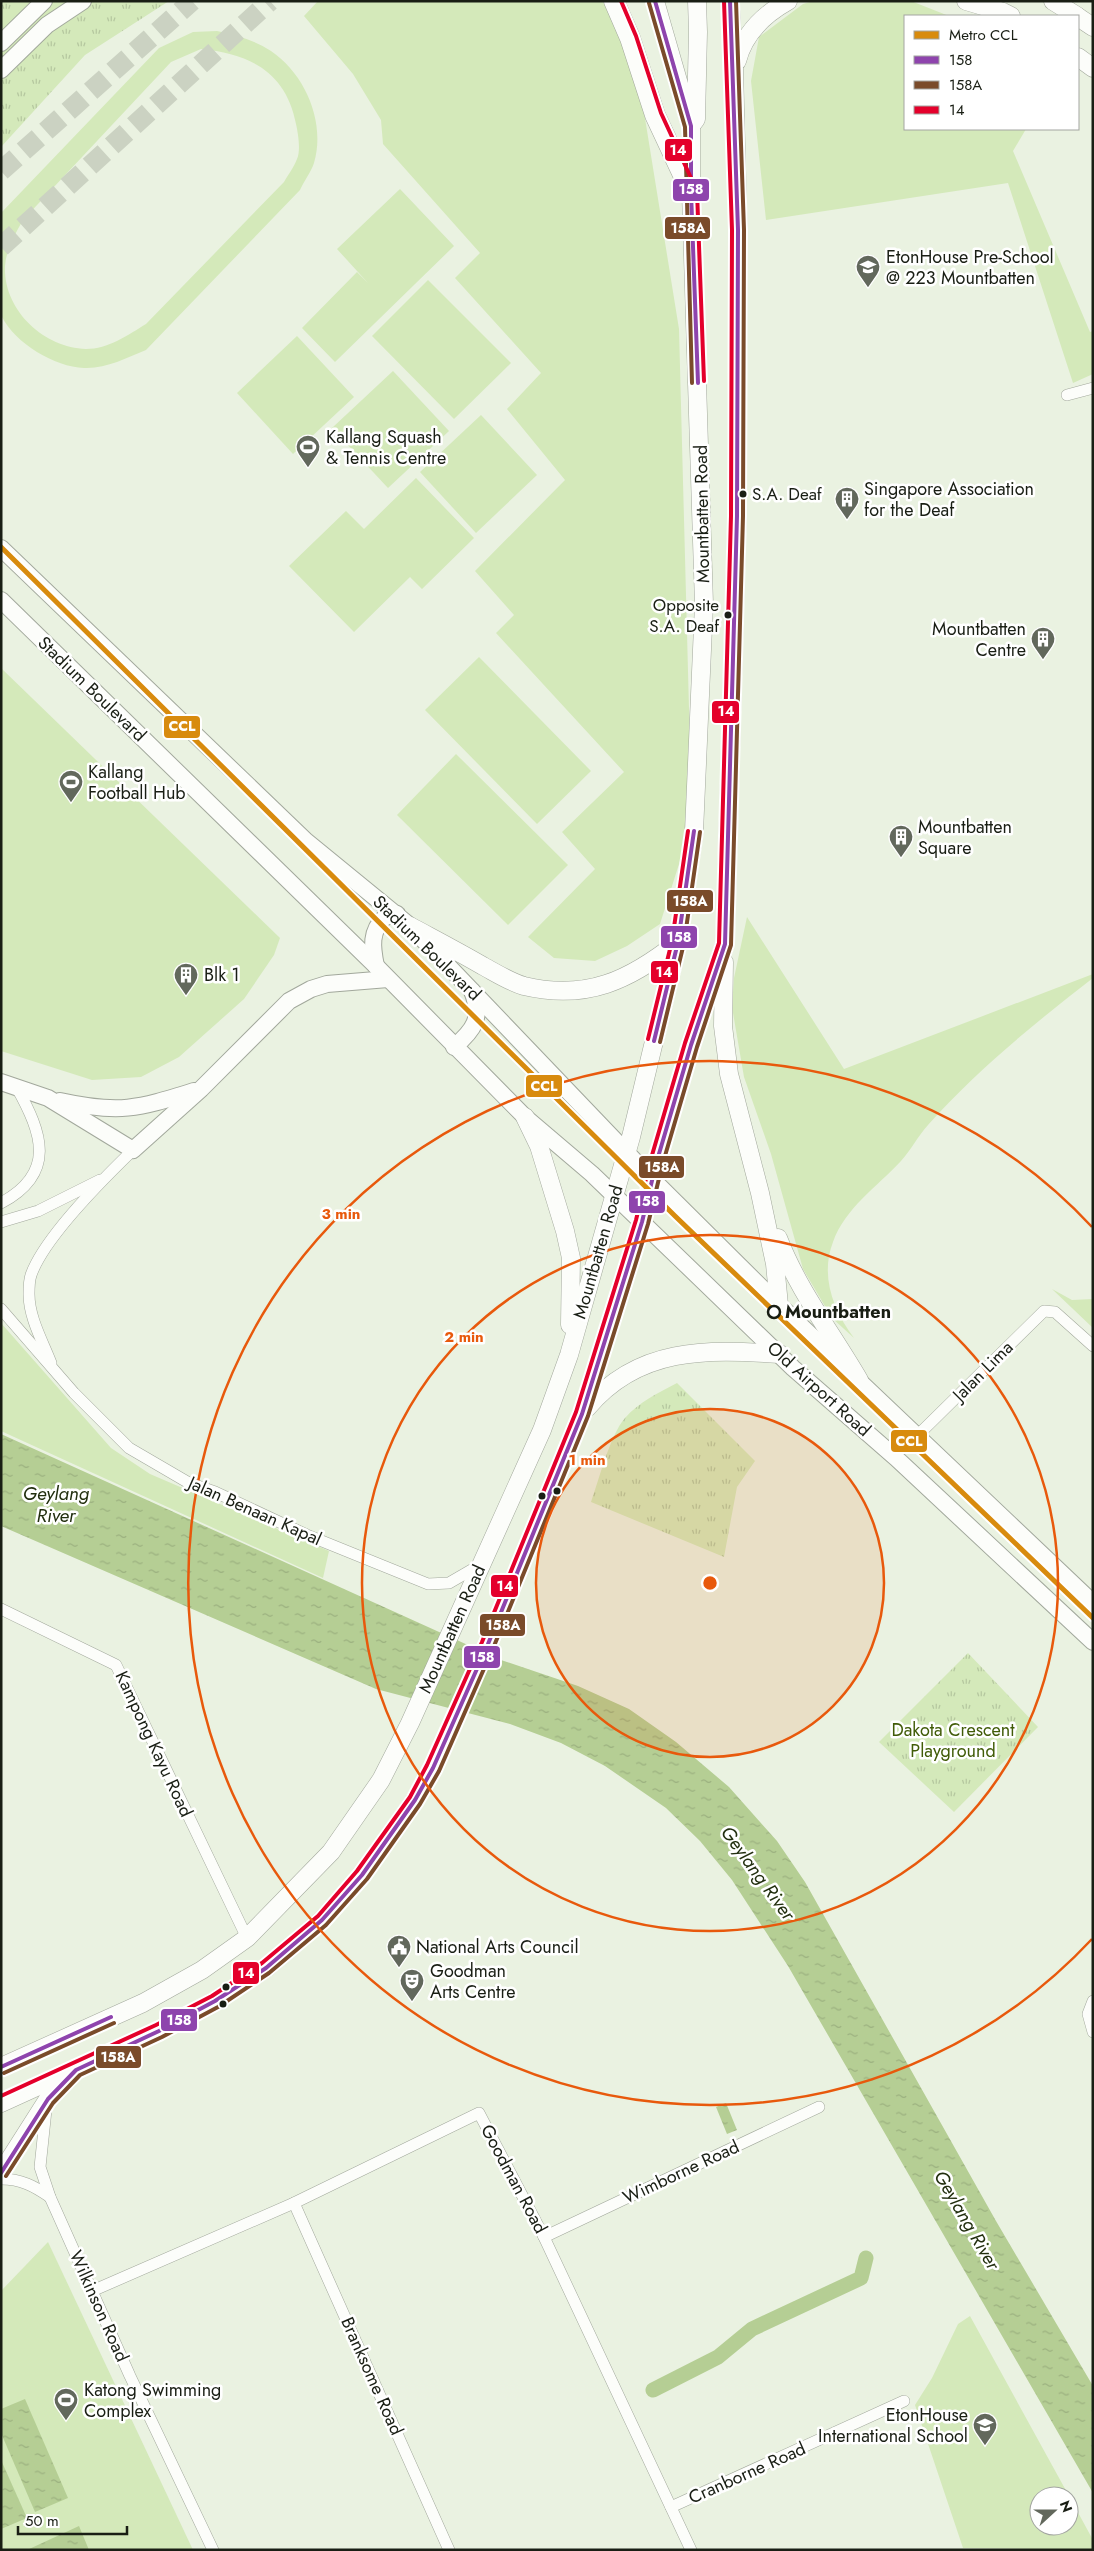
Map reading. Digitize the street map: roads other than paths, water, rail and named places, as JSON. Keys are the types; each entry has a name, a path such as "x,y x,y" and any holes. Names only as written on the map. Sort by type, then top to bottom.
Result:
{"highway":[{"path":"614,1 630,38 655,115 690,192"}],"main road":[{"name":"Mountbatten Road","path":"1,2067 143,2002 202,1970 247,1938 331,1852 381,1780 410,1723 542,1430 570,1355 626,1151 678,942 694,832 704,604 690,192 691,126 655,1"},
{"path":"691,126 696,119 697,1"},
{"name":"Mountbatten Road","path":"1,2103 159,2031 215,2001 266,1968 322,1920 362,1875 416,1800 450,1729 488,1644 582,1414 642,1222 652,1179 691,1045 724,944 737,516 738,230 734,69 730,1"},
{"path":"734,69 741,44 756,25 788,1"},
{"path":"966,1 1009,15"},
{"path":"1053,1 1075,15"},
{"path":"1079,17 1093,27"},
{"path":"1079,58 1093,68"},
{"path":"403,920 523,985 558,991 586,989 616,982 649,964 678,942"},
{"path":"724,944 723,1026 729,1074 760,1193 775,1264 779,1305"},
{"path":"525,1117 544,1162 571,1258 570,1355"},
{"path":"760,1193 789,1267 818,1317 859,1380"},
{"path":"582,1414 603,1390 629,1372 676,1354 750,1352 780,1354"},
{"path":"1,2173 48,2099 76,2070"}],"street":[{"path":"1,43 44,1"},
{"path":"1,70 47,25 83,1"},
{"path":"1067,395 1093,388"},
{"name":"Stadium Boulevard","path":"2,549 306,841 403,920 470,986 626,1151"},
{"name":"Stadium Boulevard","path":"1,600 376,966 525,1117 613,1195"},
{"path":"376,966 372,943 375,929 385,917 403,920"},
{"name":"Jalan Benaan Kapal","path":"55,1372 33,1316 29,1295 30,1277 48,1245 106,1176 201,1089 289,1001 310,989 327,984 388,979"},
{"path":"454,1047 470,1033 476,1016 475,999 470,986"},
{"path":"1,1082 48,1098 92,1108 119,1110 146,1107 201,1089"},
{"path":"1,1203 18,1194 30,1182 38,1164 40,1140 34,1118 17,1088"},
{"path":"48,1098 133,1150"},
{"name":"Old Airport Road","path":"626,1151 779,1305 1093,1603"},
{"name":"Jalan Benaan Kapal","path":"1,1222 38,1211 106,1176"},
{"name":"Old Airport Road","path":"613,1195 780,1354 902,1464 1093,1642"},
{"name":"Jalan Benaan Kapal","path":"1,1309 55,1372 129,1448 189,1483 215,1492 307,1536 428,1584 449,1582 482,1564"},
{"name":"Jalan Lima","path":"918,1435 1044,1311 1056,1312 1093,1346"},
{"name":"Kampong Kayu Road","path":"1,1609 116,1665 247,1938"},
{"path":"1093,2001 1088,2014 1093,2032"},
{"name":"Wilkinson Road","path":"48,2099 43,2125 40,2167 50,2197 130,2376 213,2550"},
{"name":"Wimborne Road","path":"544,2236 818,2107"},
{"name":"Goodman Road","path":"92,2290 294,2203 479,2113 544,2236 691,2550"},
{"path":"1,2179 14,2179 32,2185 50,2197"},
{"name":"Branksome Road","path":"294,2203 448,2550"},
{"name":"Cranborne Road","path":"671,2507 904,2402"}],"water":[{"name":"Geylang River","path":"1,1434 501,1660 578,1686 629,1709 676,1742 729,1787 777,1841 805,1882 996,2221 1093,2386 1093,2493 788,1966 732,1880 700,1841 666,1808 605,1766 561,1743 510,1724 376,1689 1,1526"},
{"path":"726,2103 737,2130 727,2134 716,2107"},
{"path":"25,2399 68,2498 35,2512 1,2433 1,2409"},
{"path":"1,2460 27,2518 1,2529"},
{"path":"79,2526 89,2550 27,2550"}],"waterway":[{"path":"653,2390 718,2357 752,2329 861,2278 866,2258"}],"tunnel":[{"path":"1,171 192,1"},
{"path":"1,247 270,1"}],"metro line":[{"name":"CCL","path":"1,547 675,1216 1093,1618"}],"place":[{"name":"EtonHouse Pre-School @ 223 Mountbatten","path":"868,288"},
{"name":"Kallang Squash & Tennis Centre","path":"308,468"},
{"name":"S.A. Deaf","path":"743,494"},
{"name":"Singapore Association for the Deaf","path":"847,520"},
{"name":"Opposite S.A. Deaf","path":"728,615"},
{"name":"Mountbatten Centre","path":"1043,660"},
{"name":"Kallang Football Hub","path":"71,803"},
{"name":"Mountbatten Square","path":"901,858"},
{"name":"Blk 1","path":"186,996"},
{"name":"Mountbatten","path":"774,1312"},
{"name":"National Arts Council","path":"399,1968"},
{"name":"Goodman Arts Centre","path":"412,2002"},
{"name":"Katong Swimming Complex","path":"66,2421"},
{"name":"EtonHouse International School","path":"985,2446"}],"park label":[{"name":"Dakota Crescent Playground","path":"953,1740"}]}
